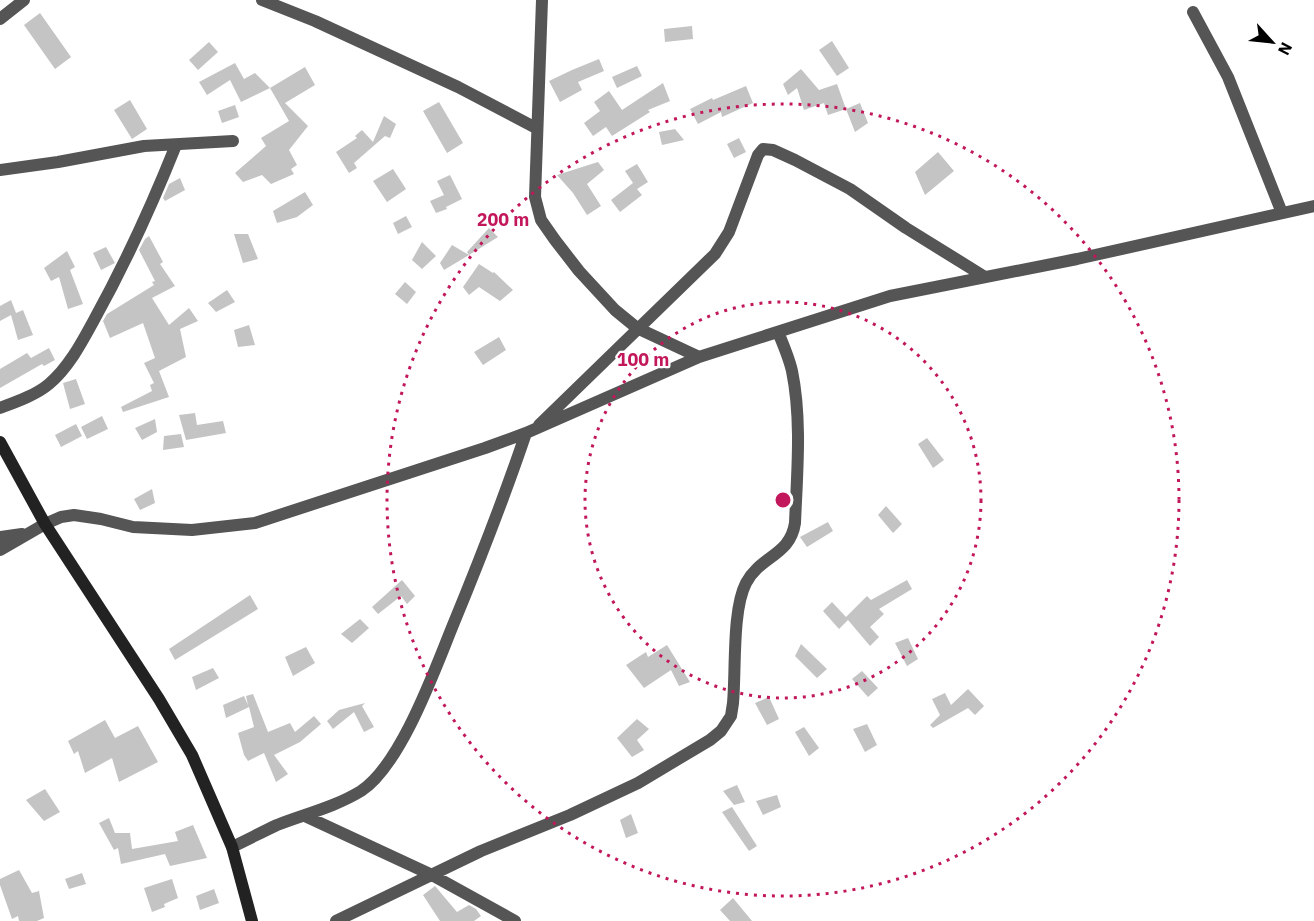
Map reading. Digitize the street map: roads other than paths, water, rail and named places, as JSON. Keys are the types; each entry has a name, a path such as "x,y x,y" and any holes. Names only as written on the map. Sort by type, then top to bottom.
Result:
{"main road":[{"path":"0,442 45,524 159,699 192,754 232,847 252,921"}],"street":[{"path":"0,19 24,0"},
{"path":"262,0 315,21 458,87 536,128"},
{"path":"279,7 292,0"},
{"path":"542,0 535,197 541,220 579,271 615,310 637,328 699,357"},
{"path":"1193,12 1228,77 1282,213"},
{"path":"0,170 144,146 233,141"},
{"path":"0,408 19,401 49,384 69,362 115,281 156,194 176,145"},
{"path":"232,847 277,825 305,816 362,790 381,773 397,748 427,688 531,431 715,254 729,232 758,155 763,149 773,150 795,160 850,189 906,228 985,277"},
{"path":"0,550 45,524 61,517 74,515 133,527 192,530 255,523 531,431 699,357 890,296 1314,206"},
{"path":"336,921 481,851 570,815 638,783 710,740 727,724 731,716 734,694 740,596 755,569 788,544 793,535 795,523 798,433 796,400 792,369 778,332"},
{"path":"0,537 29,533"},
{"path":"305,816 432,875 515,921"}]}
